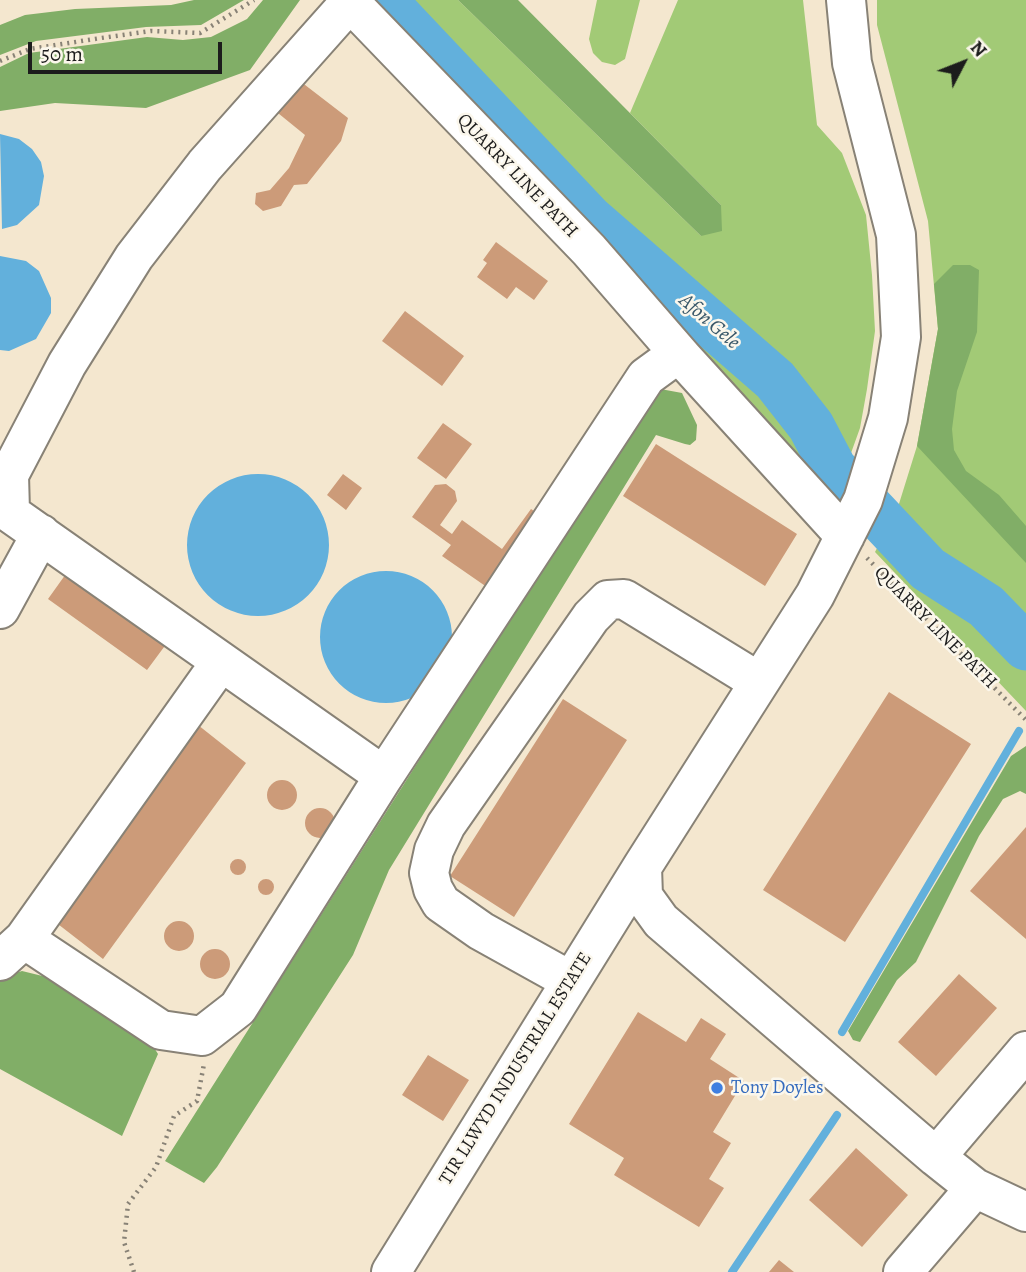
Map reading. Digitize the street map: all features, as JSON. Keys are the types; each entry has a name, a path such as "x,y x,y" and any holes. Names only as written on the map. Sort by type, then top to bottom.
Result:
{"street":[{"path":"822,0 825,49 836,109 870,141"},
{"name":"TIR LLWYD INDUSTRIAL ESTATE","path":"391,1272 642,867 815,595 876,466 888,418 901,337 896,235 852,63 846,0"},
{"path":"349,1 205,165 134,257 68,364 9,475 5,509 384,776"},
{"name":"QUARRY LINE PATH","path":"349,1 589,250 682,357 847,532"},
{"path":"220,663 12,950 161,1030 202,1036 238,1008 384,776 646,377 672,358 682,357"},
{"path":"0,609 41,534"},
{"path":"571,981 481,931 441,903 433,889 429,873 434,850 446,825 560,660 591,617 608,600 615,598 632,604 759,682"},
{"path":"642,867 643,896 661,921 936,1157 975,1188 1026,1212"},
{"path":"936,1157 1026,1051"},
{"path":"903,1272 975,1188"}],"path":[{"path":"0,61 30,49 101,38 151,31 200,33 254,0"},
{"name":"QUARRY LINE PATH","path":"847,532 1026,720"},
{"path":"134,1272 124,1242 128,1204 156,1167 174,1116 197,1101 204,1074 202,1036"}],"green space":[{"path":"194,0 244,0 201,25 146,27 36,41 0,55 0,25 25,15 75,9 171,5"},
{"path":"263,0 300,0 250,70 146,108 55,103 0,111 0,67 29,53 147,37 183,40 211,37 247,19"},
{"path":"363,0 458,0 701,236 721,205 630,113 678,0 803,0 817,125 842,153 866,215 872,275 875,331 867,389 860,428 832,506"},
{"path":"458,0 518,0 721,205 722,231 701,236"},
{"path":"597,0 640,0 625,59 615,65 602,62 593,53 589,39"},
{"path":"877,0 1026,0 1026,711 875,552 898,507 917,446 938,329 928,221 877,25"},
{"path":"953,265 970,265 979,270 977,332 957,391 952,429 954,450 966,471 999,495 1026,526 1026,563 917,446 938,329 934,284"},
{"path":"655,388 682,393 697,425 696,440 690,445 656,435 389,870 353,955 217,1167 204,1183 165,1161"},
{"path":"1026,746 1026,794 1020,791 1003,799 979,836 916,962 897,980 860,1042 853,1040 848,1031 1011,756"},
{"path":"22,971 71,983 144,1032 158,1054 122,1136 0,1069 0,978"}],"water":[{"path":"0,134 19,139 32,149 41,162 44,176 39,205 17,225 2,229"},
{"path":"0,256 26,261 39,271 51,298 51,313 36,339 9,351 0,350"},
{"path":"258,474 285,479 308,495 324,518 329,545 324,572 308,595 285,611 258,616 231,611 208,595 192,572 187,545 192,518 208,495 231,479"},
{"path":"386,571 411,576 433,590 447,612 452,637 447,662 433,684 411,698 386,703 361,698 339,684 325,662 320,637 325,612 339,590 361,576"}],"building":[{"path":"296,78 348,118 341,141 307,184 294,185 281,206 263,211 255,204 256,193 270,190 289,168 305,135 273,109"},
{"path":"496,242 548,281 534,300 516,287 507,299 477,277 487,263 483,260"},
{"path":"405,311 464,356 442,386 382,341"},
{"path":"443,423 472,444 446,479 417,458"},
{"path":"656,444 797,534 765,586 623,496"},
{"path":"343,474 362,488 346,510 327,495"},
{"path":"446,484 455,491 457,501 440,525 452,534 462,520 502,549 531,509 537,513 494,592 442,556 451,545 412,517 435,485"},
{"path":"68,571 167,643 147,670 48,599"},
{"path":"889,692 971,744 845,942 763,890"},
{"path":"563,699 627,740 514,917 450,876"},
{"path":"198,725 246,763 103,959 54,921"},
{"path":"282,780 293,784 297,795 293,806 282,810 271,806 267,795 271,784"},
{"path":"320,808 330,813 335,823 330,833 320,838 310,833 305,823 310,813"},
{"path":"1026,827 1026,939 970,891"},
{"path":"238,859 244,861 244,873 238,875 232,873 230,867 232,861"},
{"path":"266,879 272,881 272,893 266,895 260,893 258,887 260,881"},
{"path":"179,921 190,925 194,936 190,947 179,951 168,947 164,936 168,925"},
{"path":"215,949 226,953 230,964 226,975 215,979 204,975 200,964 204,953"},
{"path":"959,974 997,1008 936,1076 898,1042"},
{"path":"638,1012 686,1042 701,1018 726,1034 710,1059 744,1081 713,1132 731,1143 709,1179 724,1188 699,1227 614,1175 624,1158 569,1124"},
{"path":"428,1055 469,1080 443,1121 402,1095"},
{"path":"856,1148 908,1195 862,1247 809,1200"},
{"path":"779,1260 794,1272 769,1272"}],"waterway":[{"name":"Afon Gele","path":"383,0 589,218 775,380 811,426 833,468 928,569 986,606 1026,647"},
{"path":"842,1032 1019,731"},
{"path":"732,1272 837,1115"}],"place":[{"name":"Tony Doyles","path":"717,1088"}]}
